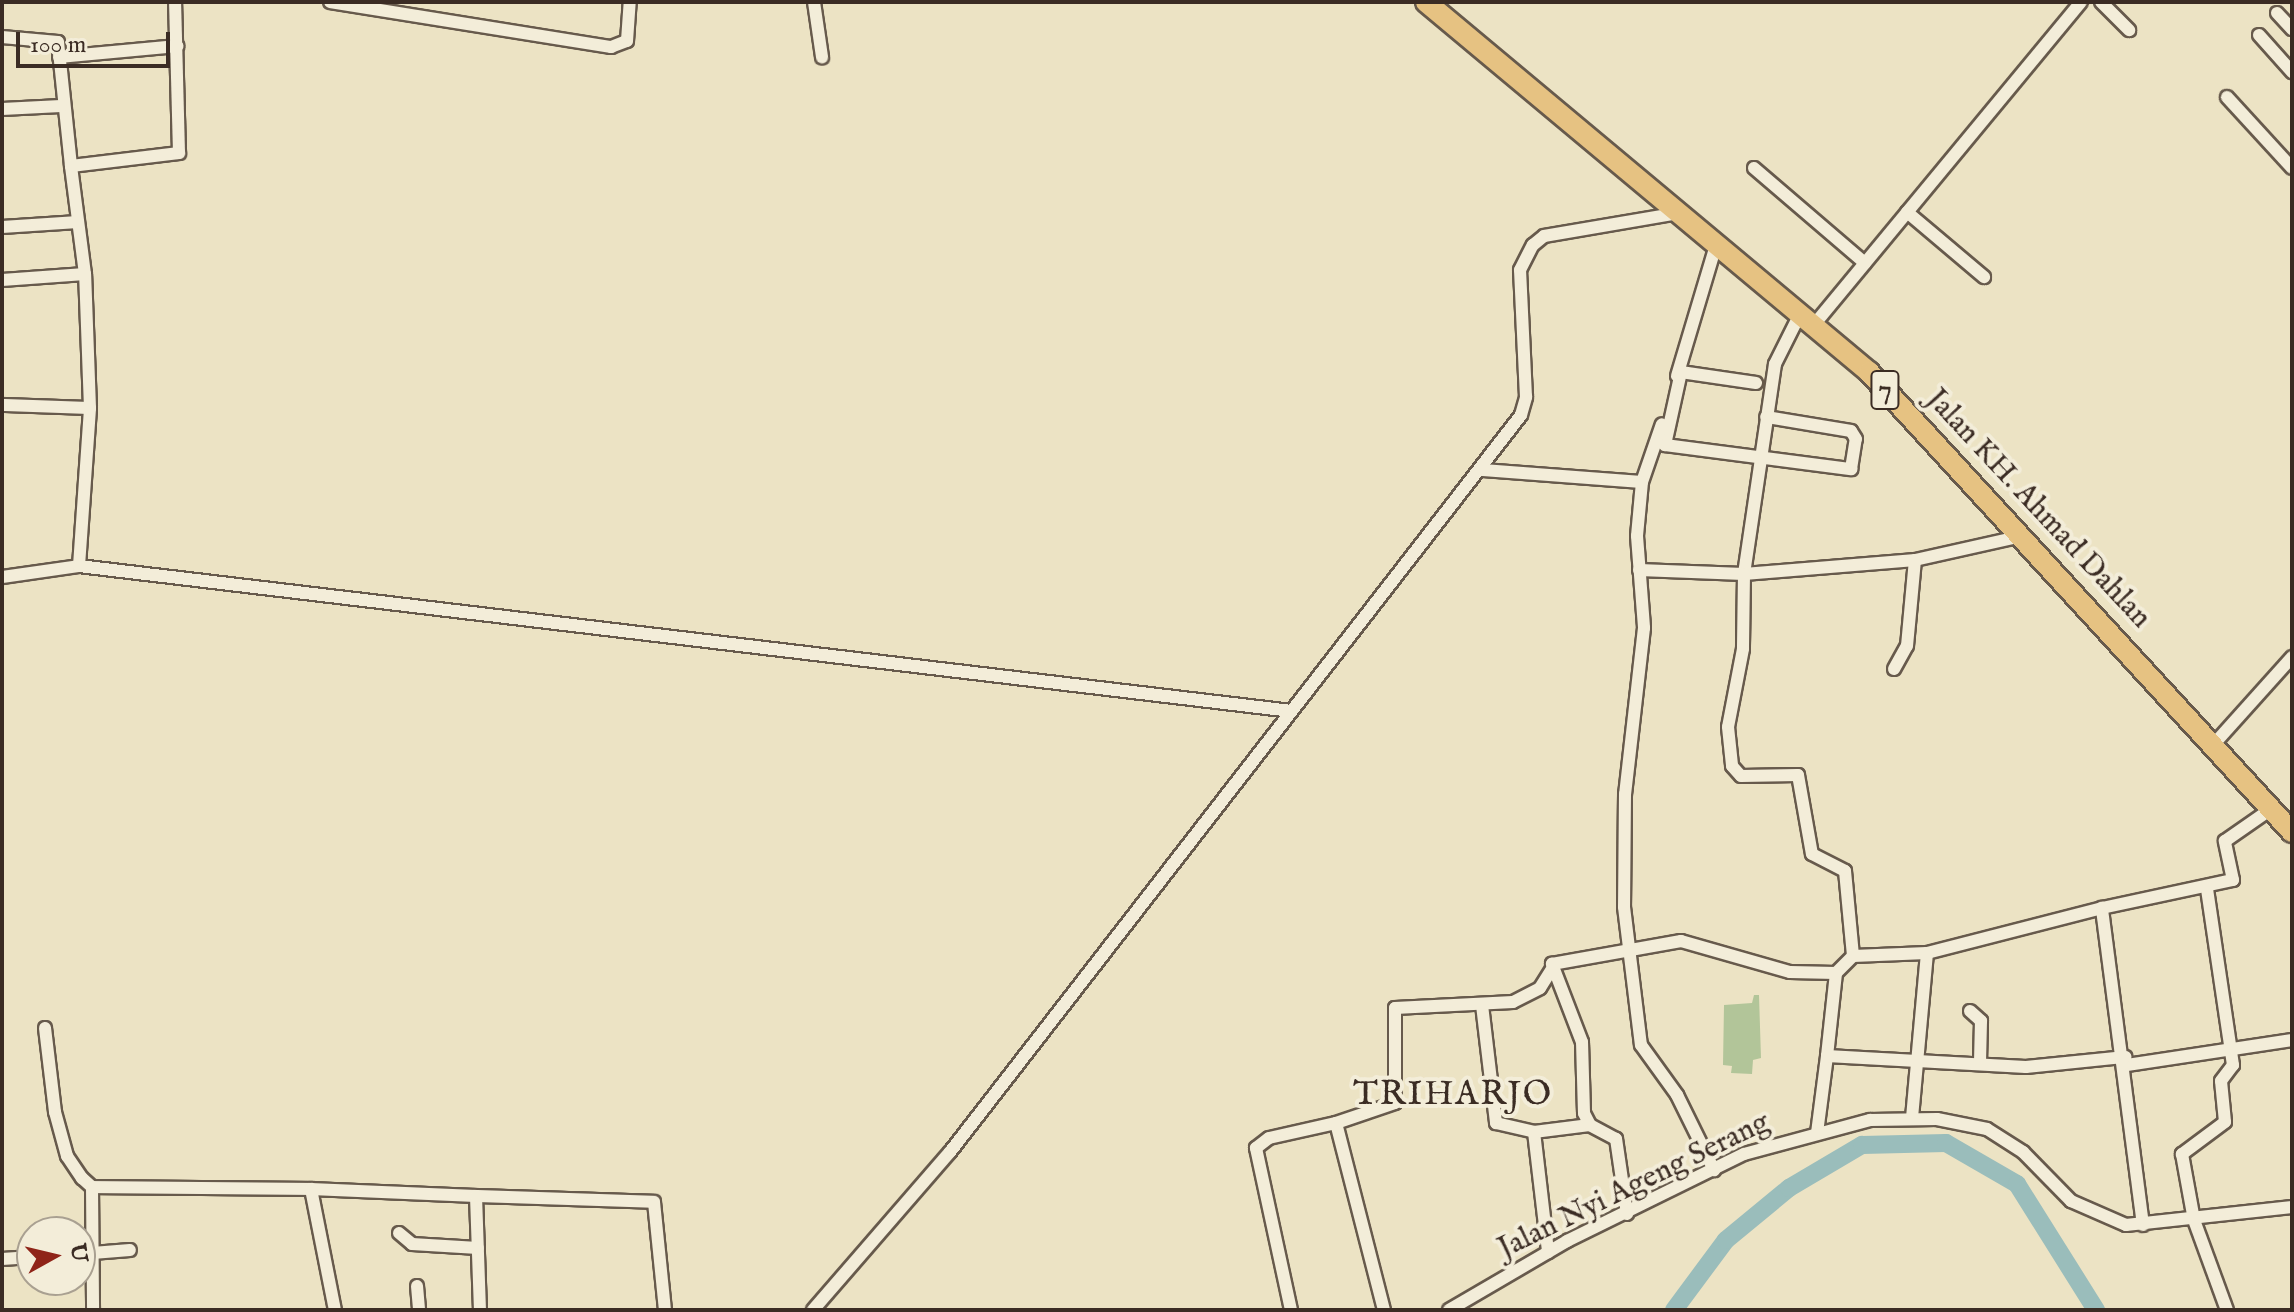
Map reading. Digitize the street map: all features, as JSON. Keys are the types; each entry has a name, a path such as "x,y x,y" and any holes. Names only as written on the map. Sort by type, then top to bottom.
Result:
{"highway":[{"name":"Jalan KH. Ahmad Dahlan","path":"1426,2 1869,372 2025,536 2292,832"}],"street":[{"path":"71,166 179,153 175,2"},
{"path":"330,2 611,47 627,41 630,2"},
{"path":"814,2 822,57"},
{"path":"1853,956 1845,871 1812,854 1798,775 1741,776 1732,766 1728,727 1743,649 1744,574 1758,459 1779,348 1865,263 2081,2"},
{"path":"2101,2 2129,30"},
{"path":"2277,13 2292,29"},
{"path":"2259,35 2292,72"},
{"path":"2,37 55,39 59,57 61,106 85,274 90,408 79,566"},
{"path":"59,57 177,46"},
{"path":"2227,97 2292,168"},
{"path":"2,109 61,106"},
{"path":"1754,168 1865,263"},
{"path":"1907,212 1984,277"},
{"path":"813,1310 950,1152 1291,711 1483,470 1524,407 1520,270 1533,245 1544,236 1678,213"},
{"path":"2,227 78,222"},
{"path":"1714,1170 1677,1095 1641,1045 1621,860 1644,628 1639,570 1642,482 1716,245"},
{"path":"2,280 85,274"},
{"path":"1756,383 1681,372 1665,445 1843,471 1853,466 1856,437 1851,431 1766,417"},
{"path":"2,405 90,408"},
{"path":"1483,470 1642,482"},
{"path":"1639,570 1744,574 1915,560 2025,536"},
{"path":"1894,669 1907,646 1915,560"},
{"path":"2,577 79,566 1291,711"},
{"path":"2214,744 2292,657"},
{"path":"1817,1133 1836,973 1853,956 1927,953 2139,896 2207,889 2235,878 2225,841 2271,809"},
{"path":"2207,889 2232,1048 2232,1068 2221,1081 2225,1122 2182,1154 2194,1220 2227,1310"},
{"path":"2102,908 2126,1061 2143,1225"},
{"path":"1291,1310 1256,1148 1269,1138 1336,1123 1395,1103 1395,1008 1482,1005 1525,997 1546,983 1560,960 1681,941 1790,972 1836,973"},
{"path":"1912,1118 1927,953"},
{"path":"1552,969 1582,1042 1584,1113 1590,1125 1616,1139 1627,1214"},
{"path":"1482,1005 1496,1123 1534,1132 1590,1125"},
{"path":"1970,1011 1981,1021 1980,1063"},
{"path":"45,1028 67,1156 92,1187 89,1216"},
{"path":"1827,1056 2026,1067 2126,1061 2292,1040"},
{"name":"Jalan Nyi Ageng Serang","path":"1449,1310 1548,1252 1714,1170 1817,1133 1912,1118 2001,1135 2071,1201 2116,1222 2143,1225 2292,1207"},
{"path":"1336,1123 1384,1310"},
{"path":"1534,1132 1548,1252"},
{"path":"92,1187 311,1189 654,1202 665,1310"},
{"path":"311,1189 335,1310"},
{"path":"476,1196 480,1310"},
{"path":"399,1233 412,1244 478,1248"},
{"path":"96,1252 130,1250"},
{"path":"417,1286 419,1310"}],"green space":[{"path":"1754,995 1759,995 1761,1058 1753,1060 1752,1074 1731,1073 1732,1066 1723,1065 1724,1005 1752,1003"}],"waterway":[{"path":"1674,1310 1726,1240 1789,1188 1862,1145 1946,1143 2017,1184 2096,1310"}],"district":[{"name":"TRIHARJO","path":"1453,1095"}]}
